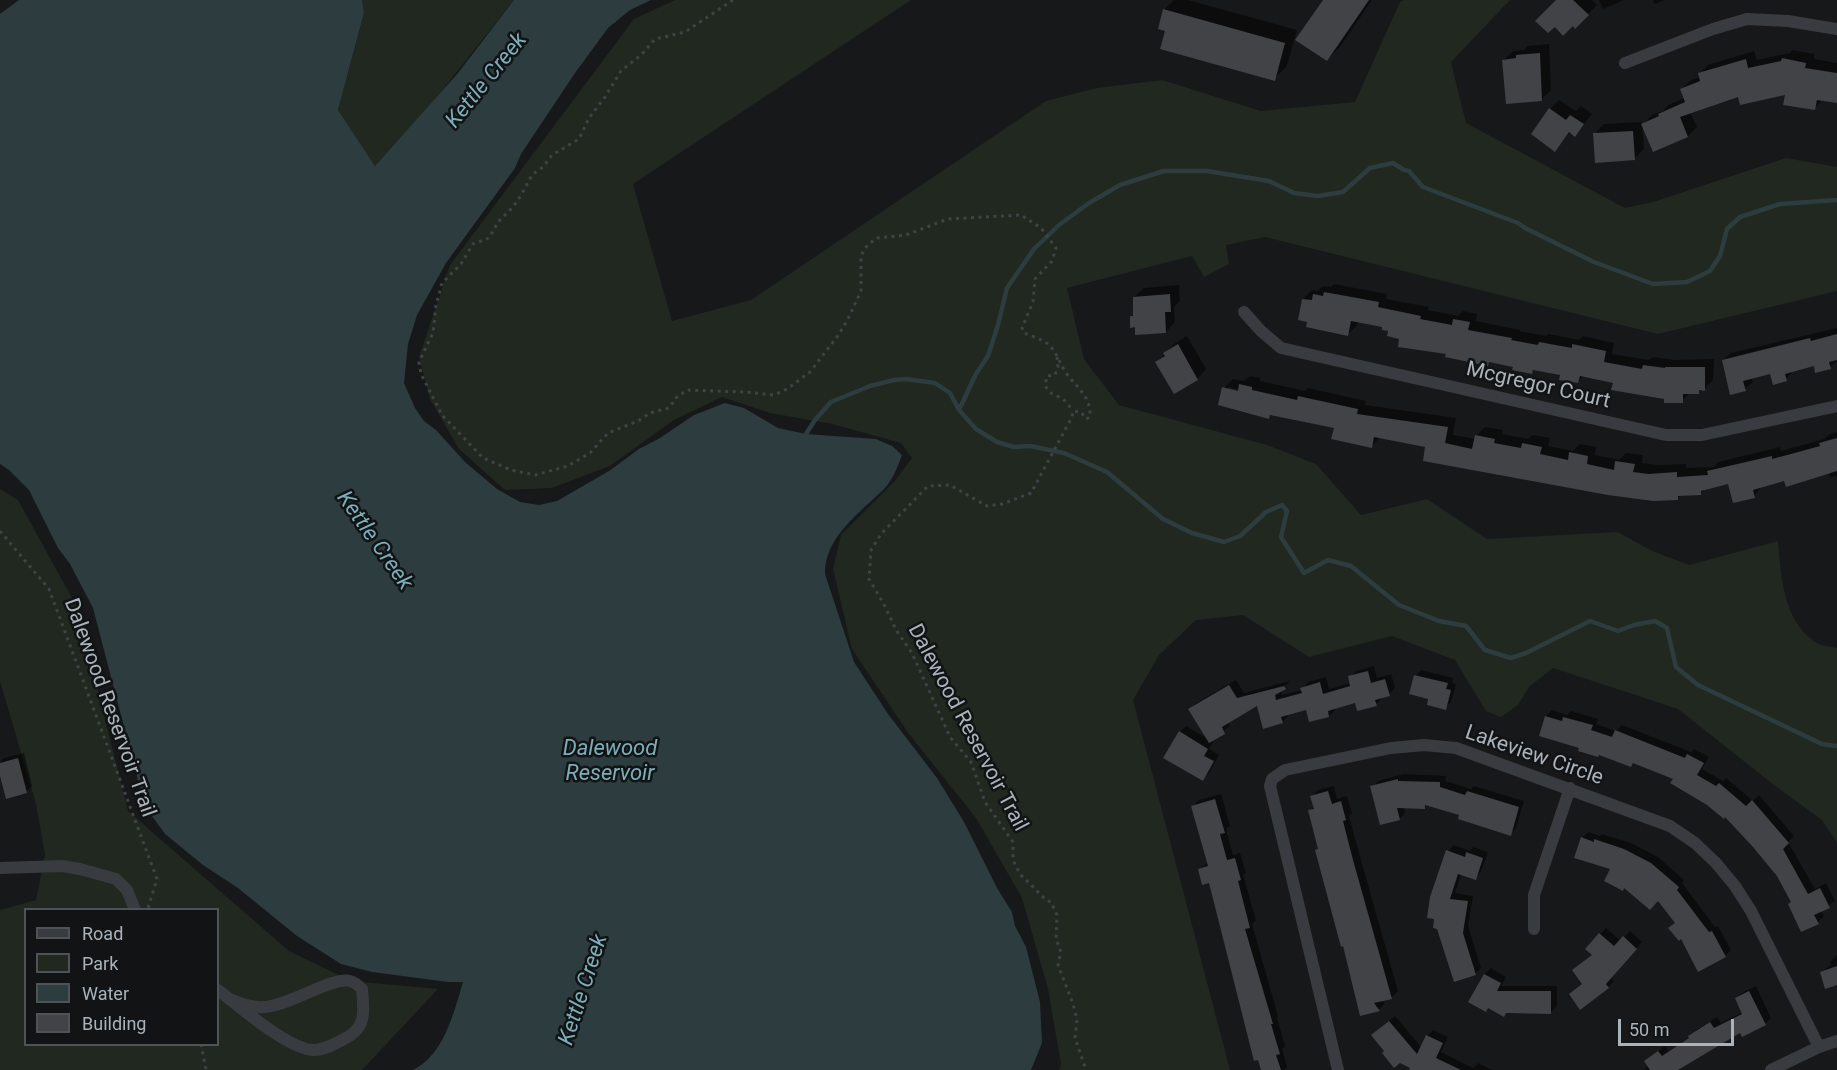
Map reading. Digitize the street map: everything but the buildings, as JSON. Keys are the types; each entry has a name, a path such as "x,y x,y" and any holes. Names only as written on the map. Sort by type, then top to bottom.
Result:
{"street":[{"path":"1625,63 1713,29 1747,19 1788,21 1837,28"},
{"name":"Mcgregor Court","path":"1244,312 1281,348 1666,435 1714,434 1837,406"},
{"name":"Lakeview Circle","path":"1338,1070 1280,822 1271,795 1272,778 1285,770 1301,766 1391,748 1424,745 1456,748 1570,788 1670,826 1695,843 1735,886 1751,911 1819,1047"},
{"path":"1534,928 1534,895 1570,788"},
{"path":"0,868 62,866 116,879 127,890 135,908"},
{"path":"219,991 289,1042 303,1049 316,1050 348,1038 361,1028 365,1014 362,989 351,981 341,980 296,999 265,1007 251,1007 232,1000"},
{"path":"1771,1070 1837,1041"}],"path":[{"path":"733,0 685,32 655,39 642,54 621,71 589,117 579,139 552,155 543,167 532,175 520,197 498,222 489,238 474,244 461,264 442,283 436,305 433,333 418,362 421,374 442,415 483,458 511,470 535,475 568,466 590,453 609,433 638,421 650,413 669,408 676,398 687,390 774,395 810,372 837,337 861,291 861,256 865,248 876,238 906,235 948,219 1021,215 1041,228 1053,242 1056,248 1052,261 1035,279 1033,302 1022,328 1024,333 1045,342 1056,352 1066,373 1079,386 1091,407 1090,417 1086,419 1081,412 1073,411 1063,399 1051,393 1045,386 1047,376 1055,375 1058,367 1056,352"},
{"name":"Dalewood Reservoir Trail","path":"1073,411 1060,442 1031,493 987,506 950,484 928,486 890,523 876,542 871,550 869,579 896,630 912,653 950,737 970,762 985,802 1013,842 1014,860 1020,874 1046,900 1051,902 1057,915 1056,939 1061,952 1058,965 1073,1004 1077,1020 1075,1038 1086,1070"},
{"name":"Dalewood Reservoir Trail","path":"0,531 49,589 157,879 147,908"},
{"path":"201,1046 206,1070"}],"green space":[{"path":"362,0 514,0 432,103 375,166 338,110 364,14"},
{"path":"675,0 911,0 633,184 672,321 751,300 1046,101 1097,88 1162,80 1261,111 1355,102 1400,2 1404,0 1510,0 1451,62 1466,123 1625,208 1653,202 1786,158 1837,167 1837,291 1658,334 1265,237 1226,245 1229,264 1204,277 1192,256 1067,288 1084,359 1119,405 1267,445 1316,464 1361,515 1427,499 1487,539 1618,532 1650,550 1689,565 1778,541 1783,583 1790,610 1796,622 1815,642 1837,648 1837,843 1822,820 1678,709 1553,668 1529,687 1518,705 1501,717 1486,711 1455,660 1392,636 1309,657 1243,615 1196,620 1159,655 1133,700 1230,1070 1059,1070 1061,1064 1048,989 1022,898 976,818 909,734 852,649 833,569 841,535 894,482 912,458 901,443 832,424 770,413 722,397 674,420 610,466 552,488 505,490 459,449 430,399 419,357 450,265 634,19"},
{"path":"0,489 18,500 77,607 128,811 289,951 351,981 438,989 362,1070 0,1070 0,910 36,900 45,855 36,804 0,681"}],"water":[{"name":"Dalewood Reservoir","path":"19,0 362,0 364,13 338,110 375,166 458,73 514,0 651,0 630,10 608,28 521,154 515,168 446,263 417,315 408,344 404,383 415,408 424,421 436,430 466,463 497,489 520,502 539,505 557,501 609,471 639,449 694,415 725,403 744,408 778,428 806,434 876,439 892,446 902,455 885,488 855,516 837,537 826,561 825,574 854,662 888,714 937,778 964,822 997,888 1012,912 1015,926 1026,947 1040,1002 1042,1043 1031,1070 413,1070 433,1054 440,1043 451,1019 463,982 372,972 341,964 297,936 238,888 203,865 165,834 149,812 140,788 93,608 70,564 58,548 29,490 0,464 0,14"}],"waterway":[{"path":"959,410 976,374 988,356 1007,288 1034,249 1059,225 1089,203 1120,185 1164,171 1207,171 1269,181 1294,193 1318,196 1343,192 1370,168 1393,163 1409,171 1423,187 1518,223 1594,262 1653,284 1687,282 1710,271 1720,256 1727,229 1740,217 1780,204 1837,200"},
{"path":"806,434 831,402 870,386 906,379 935,383 950,393 959,410 976,429 997,442 1014,447 1030,446 1064,453 1107,472 1163,519 1192,533 1224,542 1240,536 1266,512 1282,505 1287,511 1281,537 1304,573 1328,560 1351,566 1399,605 1439,621 1466,626 1485,650 1511,658 1526,653 1590,621 1618,631 1655,621 1667,628 1676,667 1698,685 1822,744 1837,746"}],"water label":[{"name":"Kettle Creek","path":"487,81"},
{"name":"Kettle Creek","path":"374,541"},
{"name":"Kettle Creek","path":"584,990"}]}
